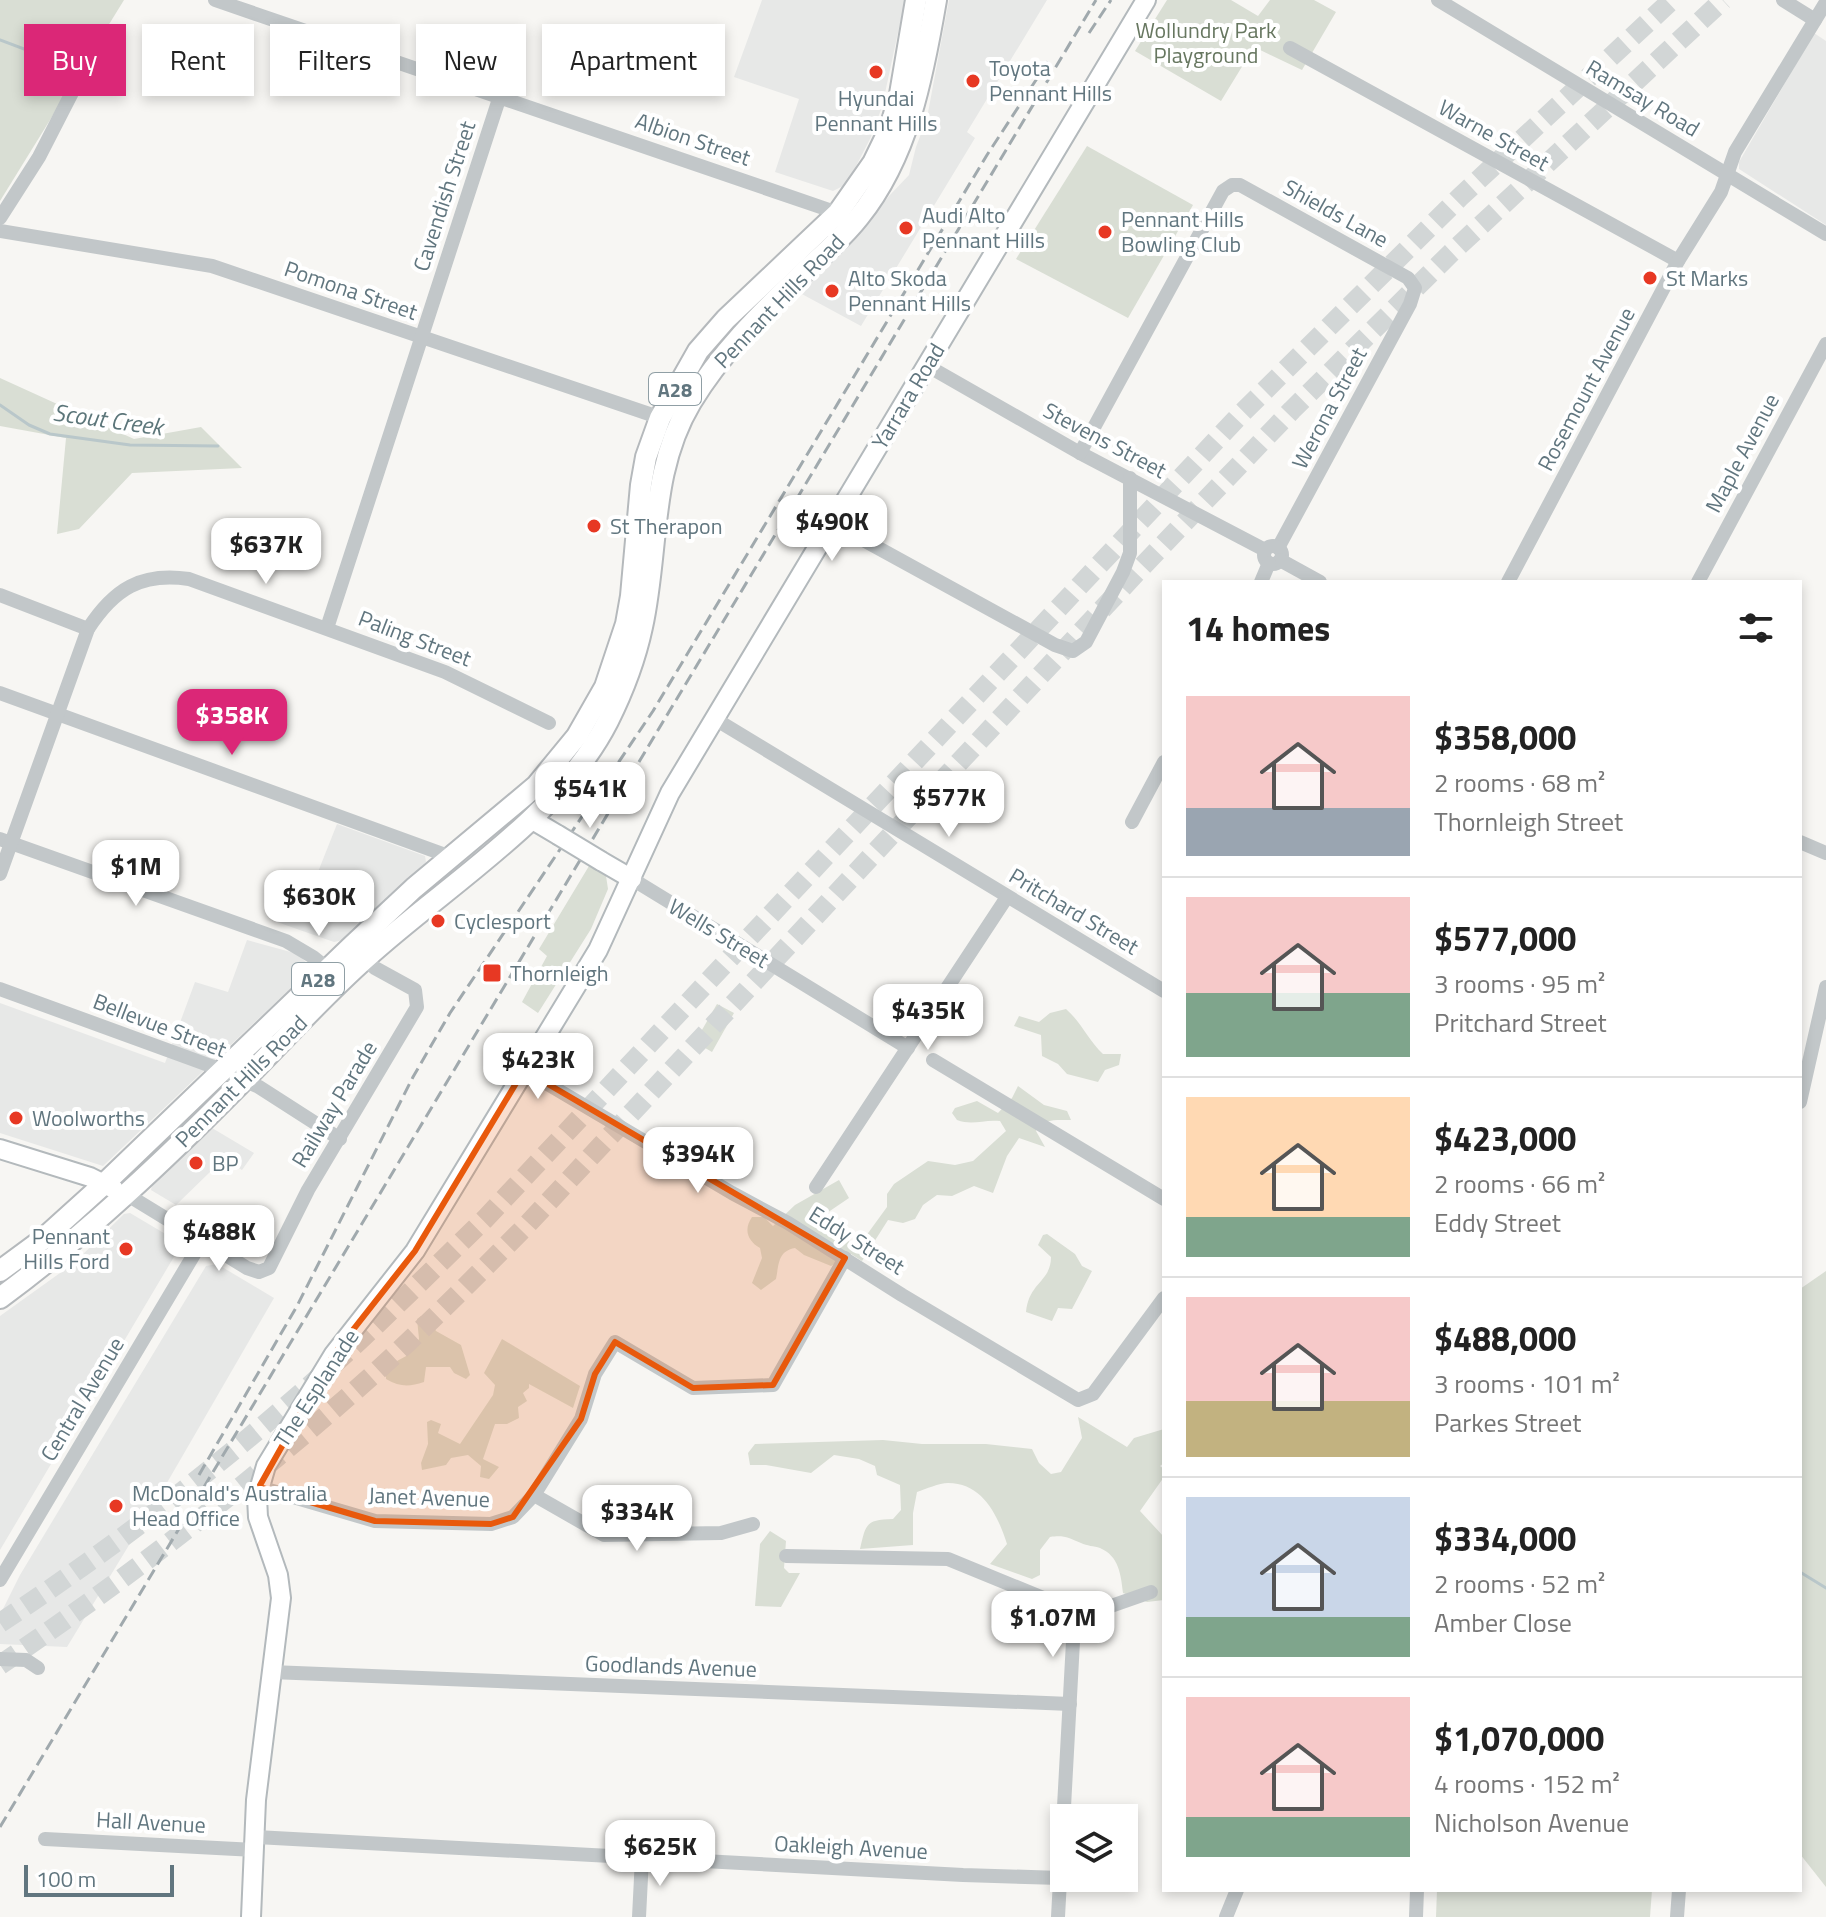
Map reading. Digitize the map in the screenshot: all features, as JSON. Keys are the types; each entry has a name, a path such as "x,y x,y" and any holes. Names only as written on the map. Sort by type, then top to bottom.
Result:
{"highway":[{"name":"Pennant Hills Road","path":"0,1298 81,1236 244,1081 364,959 531,819 571,779 594,746 621,693 642,627 670,421 698,351 726,319 838,213 873,163 890,128 900,94 916,0"},
{"name":"Pennant Hills Road","path":"0,1271 42,1240 104,1184 328,969 451,857 504,814 554,766 577,736 605,687 626,624 646,457 670,421 728,348 850,227 887,175 912,110 936,0"},
{"path":"472,839 520,815 531,819"}],"main road":[{"name":"Yarrara Road","path":"632,879 670,793 1146,0"},
{"name":"Wells Street","path":"531,819 632,879"},
{"name":"The Esplanade","path":"251,1917 256,1800 281,1598 278,1575 260,1529 257,1507 266,1466 329,1361 401,1272 598,950 632,879"},
{"path":"0,1149 126,1194"}],"street":[{"name":"Albion Street","path":"215,0 416,68"},
{"name":"Ramsay Road","path":"1438,0 1826,234"},
{"path":"1783,0 1815,20"},
{"name":"Rosemount Avenue","path":"1509,580 1678,261 1721,192 1735,152 1826,2"},
{"name":"Warne Street","path":"1290,48 1678,261"},
{"path":"0,218 39,157 70,96"},
{"name":"Albion Street","path":"500,96 838,213"},
{"name":"Cavendish Street","path":"327,628 500,96"},
{"name":"Shields Lane","path":"1080,453 1223,191 1232,185 1240,185 1408,278 1415,288"},
{"name":"Pomona Street","path":"0,231 212,266 670,421"},
{"name":"Werona Street","path":"1262,580 1410,304 1415,288"},
{"name":"Maple Avenue","path":"1699,580 1826,344"},
{"name":"Stevens Street","path":"926,365 1080,453 1317,580"},
{"path":"838,511 849,532 1055,645 1073,651 1086,642 1130,553 1130,478"},
{"name":"Paling Street","path":"0,874 6,841 58,714 88,629 111,599 147,579 170,576 189,579 327,628 445,672 549,723"},
{"path":"0,595 88,629"},
{"path":"0,693 451,857"},
{"name":"Pritchard Street","path":"715,719 1162,990"},
{"path":"1132,822 1162,766"},
{"path":"6,841 286,941 328,969"},
{"path":"1802,843 1826,853"},
{"name":"Wells Street","path":"632,879 908,1048"},
{"path":"816,1187 1007,897"},
{"name":"Railway Parade","path":"202,1241 254,1271 264,1271 272,1264 308,1190 417,1007 415,990 364,959"},
{"path":"1802,1093 1826,987"},
{"name":"Bellevue Street","path":"0,989 259,1087 340,1139"},
{"path":"933,1060 1162,1198"},
{"name":"Eddy Street","path":"524,1070 1083,1400 1093,1394 1162,1301"},
{"path":"126,1194 202,1241"},
{"name":"Central Avenue","path":"0,1580 202,1241"},
{"name":"Janet Avenue","path":"259,1487 365,1519 385,1522 491,1524 513,1517 534,1495 581,1419 595,1374 615,1342 693,1388 773,1385 845,1258"},
{"path":"534,1495 604,1535 721,1533 753,1524"},
{"path":"786,1556 948,1559 1070,1613 1151,1592"},
{"path":"1065,1804 1070,1704 1070,1613"},
{"path":"0,1659 26,1660 38,1668"},
{"name":"Goodlands Avenue","path":"271,1672 1070,1704"},
{"name":"Hall Avenue","path":"45,1839 256,1844"},
{"name":"Oakleigh Avenue","path":"256,1844 1050,1877"},
{"path":"639,1917 642,1858"},
{"path":"1058,1917 1060,1892"},
{"path":"1226,1917 1236,1892"},
{"path":"1416,1917 1417,1892"},
{"path":"1677,1917 1679,1892"}],"highlighted area":[{"path":"524,1070 845,1258 773,1385 693,1388 615,1342 595,1374 581,1419 513,1517 491,1524 375,1521 259,1487 334,1354 415,1251"}],"shaded area":[{"path":"762,0 905,0 882,107 870,139 852,174 843,186 833,191 775,172 799,99 734,77"},
{"path":"949,0 1047,0 967,132 975,138 861,326 800,293 863,230 909,175 927,118"},
{"path":"1814,33 1826,41 1826,225 1739,169 1739,162"},
{"path":"337,824 425,856 426,862 343,940 334,942 277,922 297,871 316,877"},
{"path":"247,940 298,954 312,968 103,1166 0,1133 0,1003 165,1063 195,982 228,992"},
{"name":"BP","path":"212,1128 254,1153 242,1170 221,1157 176,1205 151,1190 152,1185"},
{"path":"130,1213 179,1242 178,1250 0,1550 0,1316 74,1263 124,1214"},
{"path":"217,1264 274,1298 67,1647 0,1644 0,1615 20,1575 206,1266"}],"green space":[{"path":"0,0 124,0 109,24 24,24 24,96 65,96 0,201"},
{"name":"Wollundry Park Playground","path":"1167,0 1231,0 1258,16 1270,0 1314,0 1336,12 1302,70 1254,47 1221,101 1135,51"},
{"name":"Pennant Hills Bowling Club","path":"1087,146 1193,205 1128,318 1016,259"},
{"path":"0,378 134,439 201,427 242,468 132,473 79,529 57,534 66,438 0,426"},
{"path":"589,866 606,876 608,889 591,929 538,1013 522,1002 547,956 539,949"},
{"path":"717,1004 734,1013 712,1052 695,1042"},
{"path":"1066,1009 1103,1054 1121,1054 1119,1065 1105,1070 1098,1082 1067,1074 1058,1064 1042,1056 1041,1035 1014,1026 1019,1016 1039,1022 1050,1013"},
{"path":"1018,1086 1044,1105 1067,1111 1071,1120 1050,1121 1038,1127 1036,1131 1045,1147 1019,1138 1007,1156 993,1193 974,1186 952,1196 937,1195 923,1205 915,1219 903,1223 888,1220 862,1261 851,1254 831,1266 795,1248 789,1250 780,1259 776,1279 761,1290 752,1283 762,1258 760,1248 748,1235 752,1217 764,1217 773,1226 795,1205 839,1180 849,1198 821,1217 853,1245 863,1240 887,1207 887,1194 894,1184 928,1161 955,1165 973,1161 1006,1131 1000,1121 957,1120 952,1113 955,1108 977,1101 998,1113"},
{"path":"1047,1234 1075,1254 1082,1266 1092,1271 1072,1309 1058,1308 1052,1321 1026,1312 1031,1294 1050,1265 1051,1257 1038,1245 1043,1235"},
{"path":"1826,1271 1826,1887 1802,1857 1802,1288"},
{"path":"428,1316 436,1331 461,1345 470,1375 466,1379 450,1367 426,1367 424,1382 419,1384 400,1385 386,1379 386,1367 408,1355 419,1339 417,1319"},
{"path":"502,1339 580,1386 573,1408 529,1384 523,1393 527,1401 518,1407 519,1418 507,1424 495,1424 483,1459 499,1467 489,1479 480,1477 481,1466 468,1455 451,1458 446,1465 422,1470 421,1463 428,1444 427,1422 431,1420 441,1424 438,1433 460,1444 493,1395 495,1385 484,1373"},
{"path":"1078,1417 1127,1447 1134,1438 1162,1430 1162,1480 1140,1511 1162,1535 1162,1600 1147,1602 1123,1593 1120,1573 1106,1551 1066,1537 1050,1537 1040,1550 1040,1575 1032,1579 990,1564 1007,1544 1003,1533 994,1512 980,1495 960,1484 944,1483 917,1492 913,1513 913,1545 860,1549 864,1533 872,1522 893,1519 901,1510 900,1485 877,1475 875,1466 859,1459 834,1455 811,1473 750,1465 748,1453 755,1444 883,1440 922,1444 986,1444 1032,1449 1039,1463 1051,1474 1061,1472 1082,1438"},
{"path":"770,1531 786,1541 784,1568 789,1573 800,1573 781,1607 755,1606 760,1544"},
{"path":"1437,1892 1652,1892 1650,1917 1436,1917"}],"waterway":[{"path":"0,40 24,49"},
{"name":"Scout Creek","path":"0,405 29,425 50,434 130,445 218,446"},
{"path":"1802,1573 1826,1588"}],"tunnel":[{"path":"0,1623 88,1563 215,1466 336,1362 411,1291 485,1219 1238,417 1460,197 1672,0"},
{"path":"0,1665 135,1569 223,1501 350,1395 439,1312 525,1227 1292,410 1451,253 1723,0"}],"railway":[{"path":"0,1827 1096,0"},
{"path":"1089,33 1111,0"},
{"path":"199,1475 297,1306 413,1077 450,1013 653,711 987,155 1051,57"}],"place":[{"name":"Hyundai Pennant Hills","path":"876,72"},
{"name":"Toyota Pennant Hills","path":"973,81"},
{"name":"Audi Alto Pennant Hills","path":"906,228"},
{"name":"Pennant Hills Bowling Club","path":"1105,232"},
{"name":"St Marks","path":"1650,278"},
{"name":"Alto Skoda Pennant Hills","path":"832,291"},
{"name":"St Therapon","path":"594,526"},
{"name":"Cyclesport","path":"438,921"},
{"name":"Thornleigh","path":"492,973"},
{"name":"Woolworths","path":"16,1118"},
{"name":"BP","path":"196,1163"},
{"name":"Pennant Hills Ford","path":"126,1249"},
{"name":"McDonald's Australia Head Office","path":"116,1506"}]}
